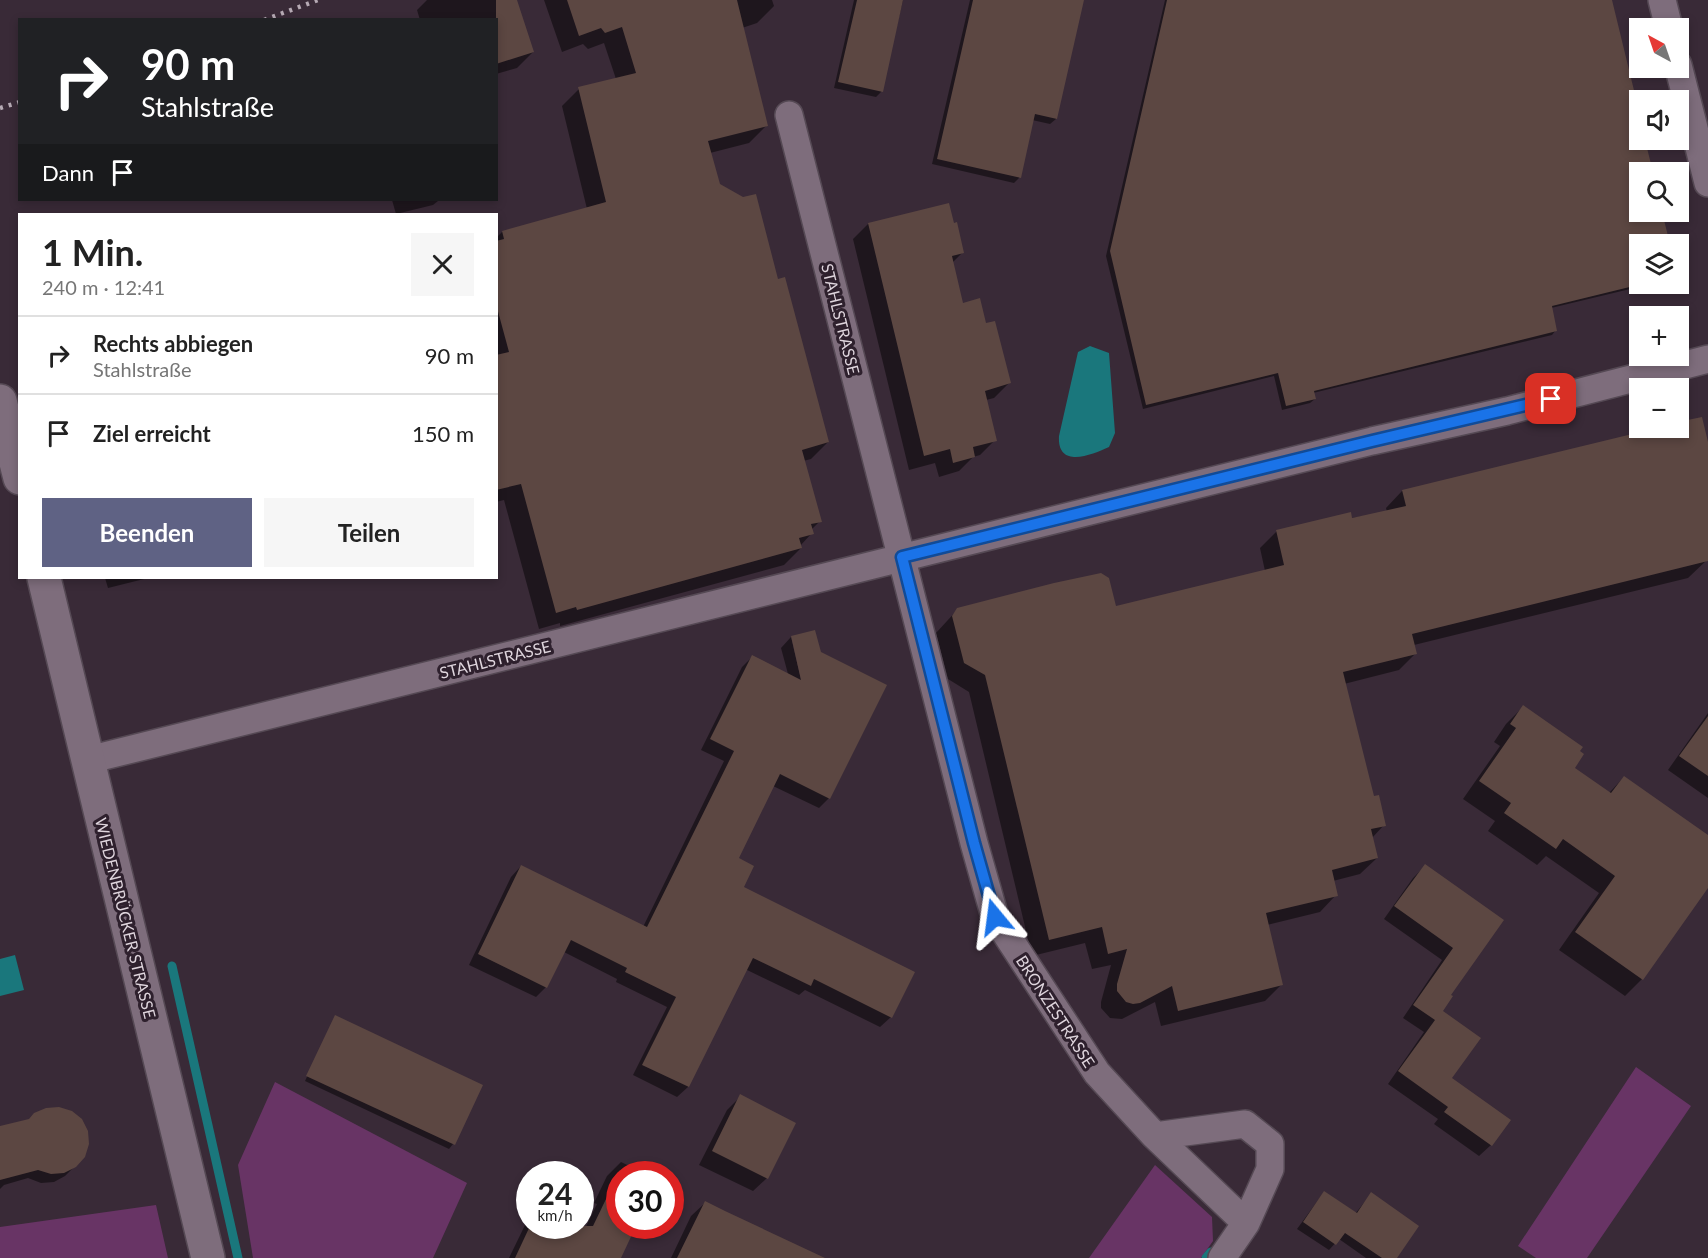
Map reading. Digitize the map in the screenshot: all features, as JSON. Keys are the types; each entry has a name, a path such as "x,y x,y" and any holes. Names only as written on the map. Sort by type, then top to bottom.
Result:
{"main road":[{"path":"0,401 18,470"},
{"name":"WIEDENBRÜCKER STRASSE","path":"44,579 208,1258"}],"street":[{"path":"1662,0 1667,18"},
{"path":"1681,78 1708,183"},
{"name":"STAHLSTRASSE","path":"789,115 902,557"},
{"name":"STAHLSTRASSE","path":"88,759 1372,441 1507,411 1708,359"},
{"name":"BRONZESTRASSE","path":"902,557 974,843 995,917 1097,1073 1155,1136 1246,1223"},
{"path":"1155,1136 1245,1124 1270,1144 1270,1169 1246,1223 1222,1258"}],"shaded area":[{"path":"1636,1067 1691,1106 1587,1258 1536,1258 1518,1246"},
{"path":"275,1082 467,1183 433,1258 253,1258 238,1165"},
{"path":"1155,1165 1212,1217 1213,1241 1201,1258 1089,1258"},
{"path":"156,1205 168,1258 0,1258 0,1227"}],"water":[{"path":"1090,346 1109,353 1115,433 1109,447 1085,456 1069,456 1060,446 1059,436 1078,352"},
{"path":"15,955 24,990 0,996 0,959"}],"building":[{"path":"496,0 517,0 534,52 498,63 498,18 496,18"},
{"path":"567,0 737,0 768,126 708,141 720,184 743,197 756,194 778,279 785,277 829,442 802,450 822,522 811,524 814,534 799,538 802,548 577,610 576,607 556,613 521,484 498,490 498,355 509,352 498,311 498,240 504,239 502,231 606,202 578,87 636,73 622,27 605,33 601,28 579,36"},
{"path":"857,0 903,0 883,92 838,82"},
{"path":"973,0 1084,0 1057,119 1035,114 1021,178 937,159"},
{"path":"1167,0 1612,0 1629,78 1631,78 1634,90 1629,90 1629,150 1648,150 1650,162 1629,162 1629,222 1664,222 1668,234 1629,234 1629,287 1552,306 1557,331 1314,391 1316,399 1286,406 1278,373 1146,405 1110,251"},
{"path":"949,203 954,223 957,222 964,253 952,256 963,303 980,298 986,323 995,321 1011,383 985,391 997,441 973,447 975,457 953,463 950,449 924,456 868,223"},
{"path":"1702,417 1708,442 1708,561 1412,634 1417,654 1343,672 1374,796 1379,795 1386,826 1371,829 1378,858 1332,870 1338,896 1266,913 1283,985 1178,1011 1172,986 1140,1003 1133,1004 1126,1002 1117,991 1127,949 1108,954 1102,927 1049,940 985,675 964,663 952,616 957,608 1101,573 1109,578 1116,606 1284,565 1276,530 1351,512 1352,518 1406,506 1402,490 1629,435 1629,438 1689,438 1689,420"},
{"path":"815,630 821,652 887,685 830,799 780,774 739,858 754,866 744,887 915,972 892,1018 814,979 811,986 753,958 689,1087 642,1065 676,997 625,972 627,968 571,940 547,988 478,954 521,865 647,927 734,751 710,739 752,655 801,680 791,636"},
{"path":"1523,705 1583,747 1580,751 1584,754 1575,768 1611,793 1624,776 1708,835 1708,888 1643,980 1575,932 1615,876 1563,839 1556,849 1504,813 1511,803 1479,781 1516,728 1510,724"},
{"path":"1708,716 1708,776 1679,756"},
{"path":"1425,864 1504,920 1451,995 1453,996 1443,1011 1481,1038 1452,1078 1511,1120 1492,1146 1444,1112 1448,1107 1398,1071 1435,1020 1413,1005 1453,948 1394,906"},
{"path":"335,1015 483,1085 455,1145 306,1076"},
{"path":"740,1094 796,1123 768,1179 712,1151"},
{"path":"59,1107 72,1111 82,1119 88,1131 89,1144 85,1157 76,1167 64,1173 51,1174 38,1170 0,1180 0,1126 29,1119 34,1113 46,1108"},
{"path":"1324,1191 1357,1213 1371,1192 1419,1226 1397,1258 1382,1258 1345,1233 1336,1245 1303,1222"},
{"path":"606,1199 606,1239 630,1239 621,1258 515,1258 524,1239 594,1239 594,1224"},
{"path":"705,1201 725,1211 825,1258 677,1258"}],"waterway":[{"path":"172,966 238,1258"},
{"path":"1206,1258 1211,1252"}],"railway":[{"path":"269,18 318,0"},
{"path":"0,108 18,103"}],"route":[{"path":"995,917 974,843 902,557 1551,399"}]}
